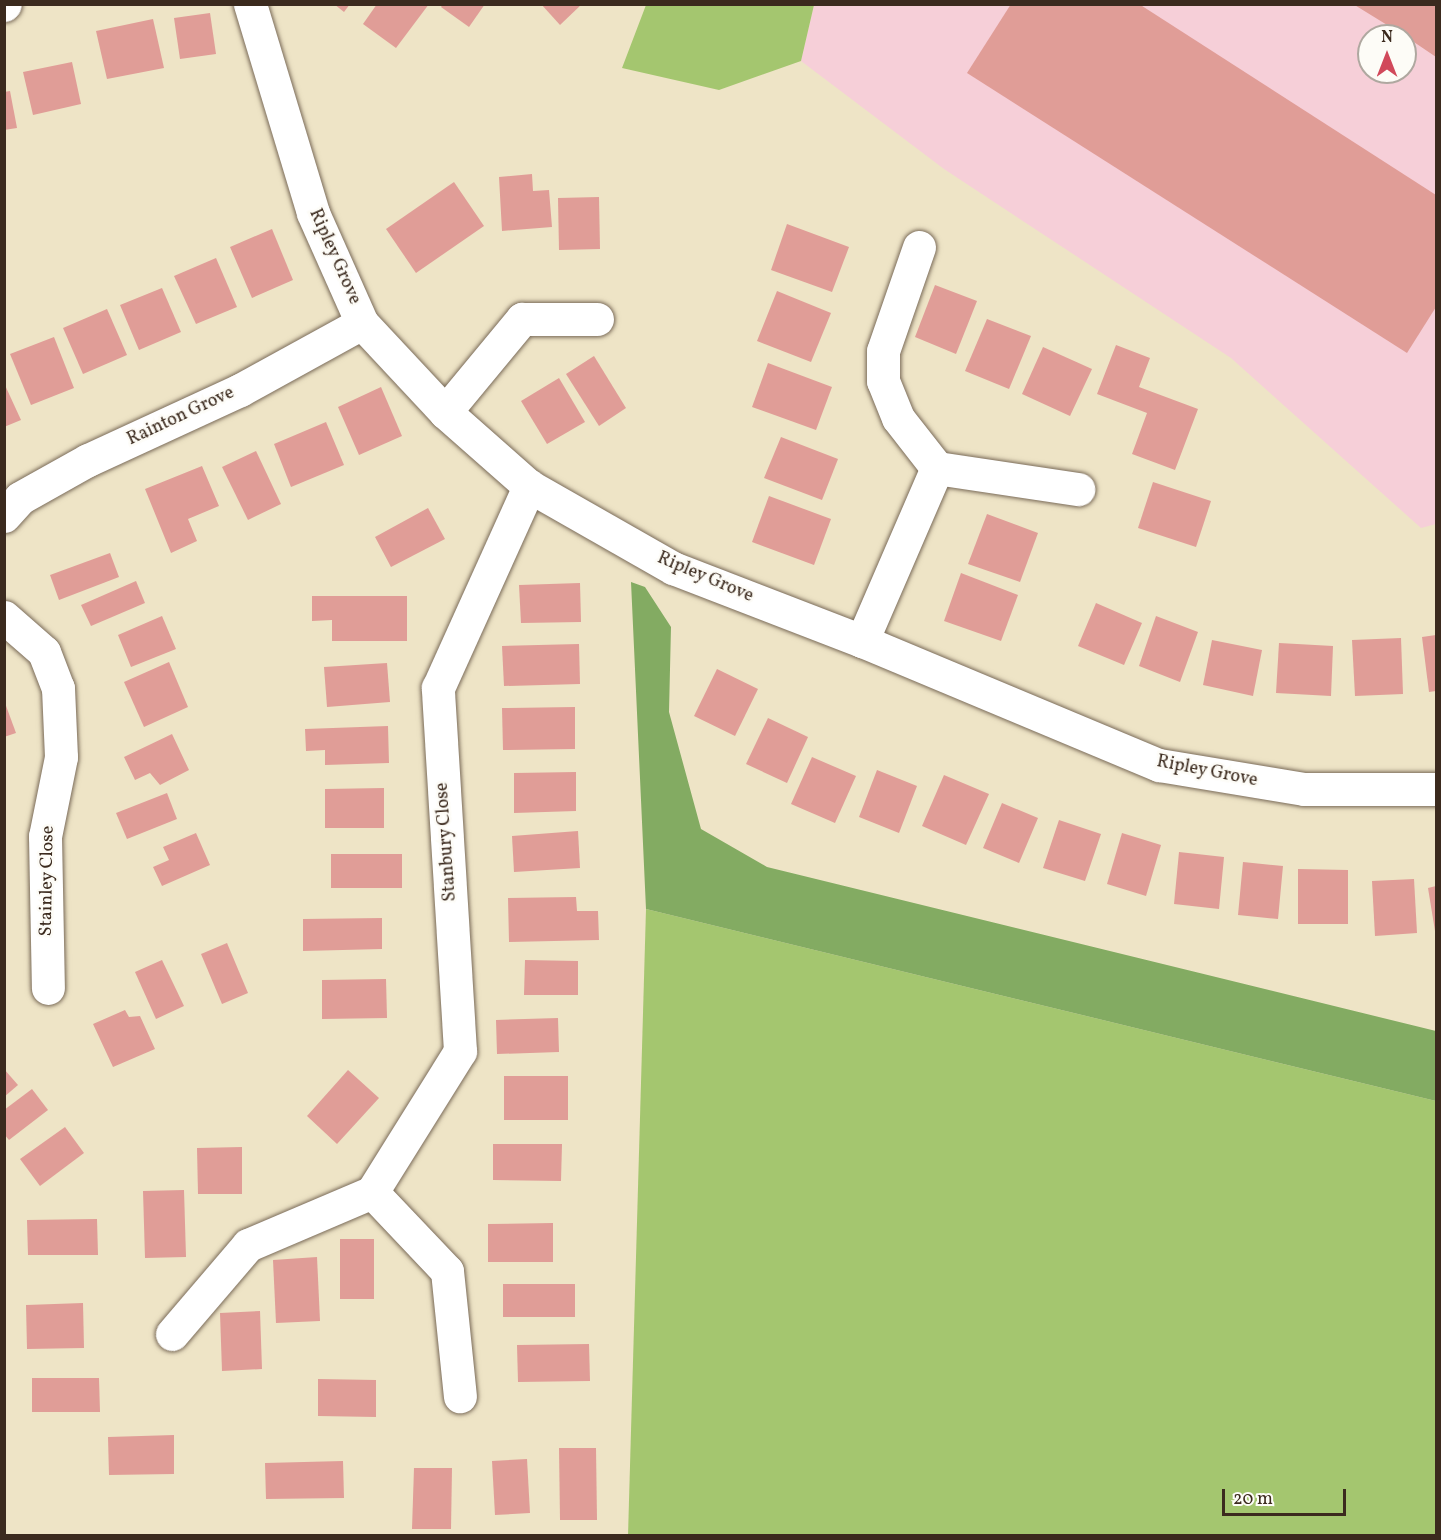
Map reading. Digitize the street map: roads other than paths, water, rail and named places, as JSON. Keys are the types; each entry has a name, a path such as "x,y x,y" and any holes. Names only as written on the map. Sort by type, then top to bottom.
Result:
{"street":[{"name":"Ripley Grove","path":"250,4 313,213 362,323 445,412 529,486 673,568 862,641 1159,765 1304,789 1437,789"},
{"path":"919,247 883,351 883,381 898,418 937,468 1078,489"},
{"path":"445,412 522,320 597,319"},
{"name":"Rainton Grove","path":"4,516 20,498 88,460 240,390 362,323"},
{"path":"862,641 937,468"},
{"name":"Stanbury Close","path":"372,1192 460,1051 438,688 529,486"},
{"name":"Stainley Close","path":"4,617 44,652 58,688 61,757 45,836 48,988"},
{"path":"172,1334 248,1245 372,1192 447,1271 460,1396"}]}
